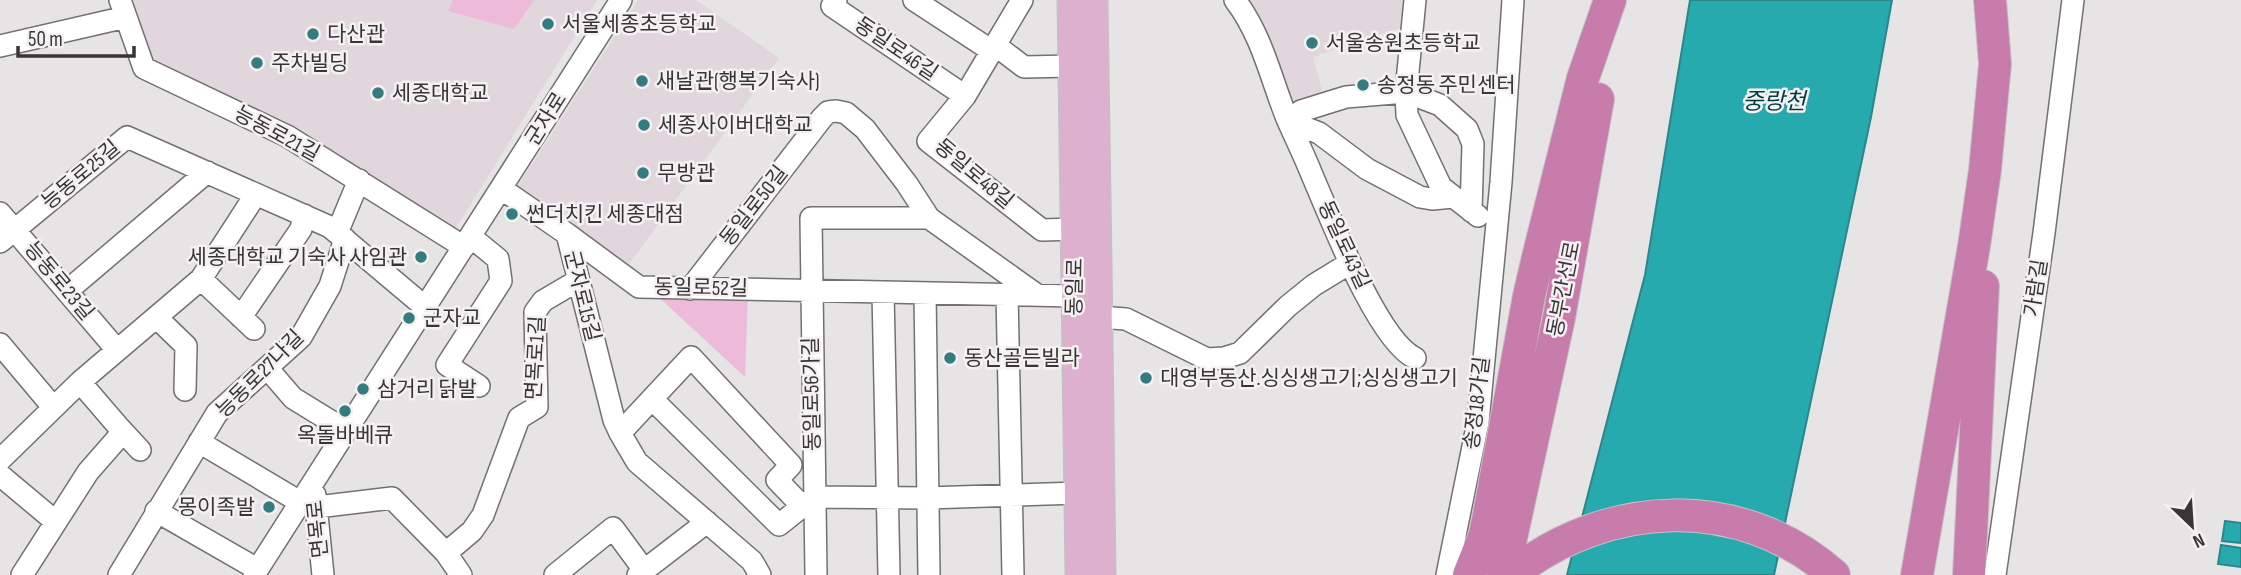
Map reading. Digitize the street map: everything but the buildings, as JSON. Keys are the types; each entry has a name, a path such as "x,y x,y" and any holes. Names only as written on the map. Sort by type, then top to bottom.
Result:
{"highway":[{"path":"1469,575 1485,535 1536,263 1583,78 1611,0"},
{"name":"동부간선로","path":"1503,575 1559,317 1594,127 1611,0"},
{"path":"1917,575 1985,170 1995,64 1990,0"},
{"path":"1969,575 1982,334 1985,170"},
{"path":"1511,575 1528,561 1578,535 1619,521 1664,515 1712,518 1761,531 1805,553 1834,575"}],"main road":[{"name":"동일로","path":"1071,0 1079,575"},
{"name":"동일로","path":"1094,0 1102,575"},
{"path":"1072,173 1085,203 1085,226 1092,226 1099,219"}],"street":[{"name":"군자로","path":"156,511 255,572 308,505 313,482 345,430 621,0"},
{"name":"동일로46길","path":"836,0 832,6 965,96"},
{"path":"914,0 1024,67 1072,66"},
{"path":"993,48 1022,0"},
{"name":"동일로43길","path":"1235,0 1262,46 1288,121 1350,263 1377,314 1407,355 1415,358"},
{"path":"1415,0 1406,92 1407,115 1441,187 1496,229"},
{"name":"송정18가길","path":"1447,575 1478,422 1513,0"},
{"name":"가람길","path":"1994,575 2044,233 2073,0"},
{"path":"0,46 123,8"},
{"name":"능동로21길","path":"123,8 144,68 287,135 468,242"},
{"name":"동일로48길","path":"993,48 965,96 928,141 1042,230 1074,229"},
{"path":"1288,121 1301,111 1346,97 1406,92 1440,105 1467,129 1473,144 1471,211"},
{"name":"동일로50길","path":"690,289 828,112 836,111 846,113 865,129 929,218 1037,295"},
{"path":"1288,121 1319,133 1367,169 1420,197 1453,197"},
{"name":"능동로25길","path":"8,236 127,136 330,227 425,307"},
{"path":"67,291 206,172"},
{"name":"능동로27나길","path":"119,575 217,413 301,337 330,286 341,236 359,180"},
{"name":"군자로15길","path":"502,189 567,234 614,420 637,462 752,561 760,575"},
{"path":"0,460 80,382 201,279 256,194"},
{"name":"능동로23길","path":"0,213 8,236 67,291 117,350"},
{"path":"201,279 247,323 301,229 304,215"},
{"path":"810,290 811,218 929,218"},
{"name":"동일로52길","path":"567,234 639,287 1074,296"},
{"path":"468,242 498,259 501,281 447,365 479,386"},
{"name":"동일로","path":"1098,317 1126,319 1208,359 1224,358 1240,353 1288,306 1314,285 1350,263"},
{"name":"면목로1길","path":"446,553 472,531 483,515 519,418 537,407 535,313 543,301 577,281"},
{"name":"동일로56가길","path":"810,290 808,501 816,575"},
{"path":"883,292 889,575"},
{"path":"925,293 929,575"},
{"path":"1007,295 1013,575"},
{"path":"1074,296 1098,317"},
{"path":"156,317 186,346 185,390"},
{"path":"0,344 53,407"},
{"name":"동일로56가길","path":"652,399 691,357 791,465 777,480 808,501"},
{"path":"268,369 293,398 345,430"},
{"path":"80,382 141,450"},
{"path":"620,433 652,399 779,525 808,501 1078,493"},
{"path":"22,575 88,472 123,432"},
{"path":"199,442 308,505 392,498 446,553 461,575"},
{"path":"0,475 56,522"},
{"name":"면목로","path":"308,505 323,575"},
{"path":"555,575 613,528 641,573 707,522"}],"shaded area":[{"name":"세종대학교","path":"130,0 597,0 453,233 151,61"},
{"path":"453,0 534,0 514,29 448,11"},
{"name":"세종사이버대학교","path":"638,0 696,0 779,58 627,267 514,192"},
{"name":"서울송원초등학교","path":"1245,0 1411,0 1412,24 1313,57 1324,98 1301,109 1292,101 1263,29"},
{"path":"653,292 748,295 745,377"}],"water":[{"name":"중랑천","path":"1690,0 1892,0 1871,117 1774,575 1567,575 1645,275"},
{"path":"2225,521 2241,523 2241,543 2222,541"},
{"path":"2221,545 2241,548 2241,567 2218,564"}],"place":[{"name":"서울세종초등학교","path":"548,24"},
{"name":"다산관","path":"313,34"},
{"name":"서울송원초등학교","path":"1312,43"},
{"name":"주차빌딩","path":"257,63"},
{"name":"새날관(행복기숙사)","path":"642,81"},
{"name":"송정동 주민센터","path":"1363,85"},
{"name":"세종대학교","path":"378,93"},
{"name":"세종사이버대학교","path":"644,125"},
{"name":"무방관","path":"643,173"},
{"name":"썬더치킨 세종대점","path":"512,214"},
{"name":"세종대학교 기숙사 사임관","path":"421,257"},
{"name":"군자교","path":"409,318"},
{"name":"동산골든빌라","path":"950,358"},
{"name":"대영부동산.싱싱생고기;싱싱생고기","path":"1146,378"},
{"name":"삼거리 닭발","path":"363,389"},
{"name":"옥돌바베큐","path":"345,411"},
{"name":"몽이족발","path":"269,507"}]}
